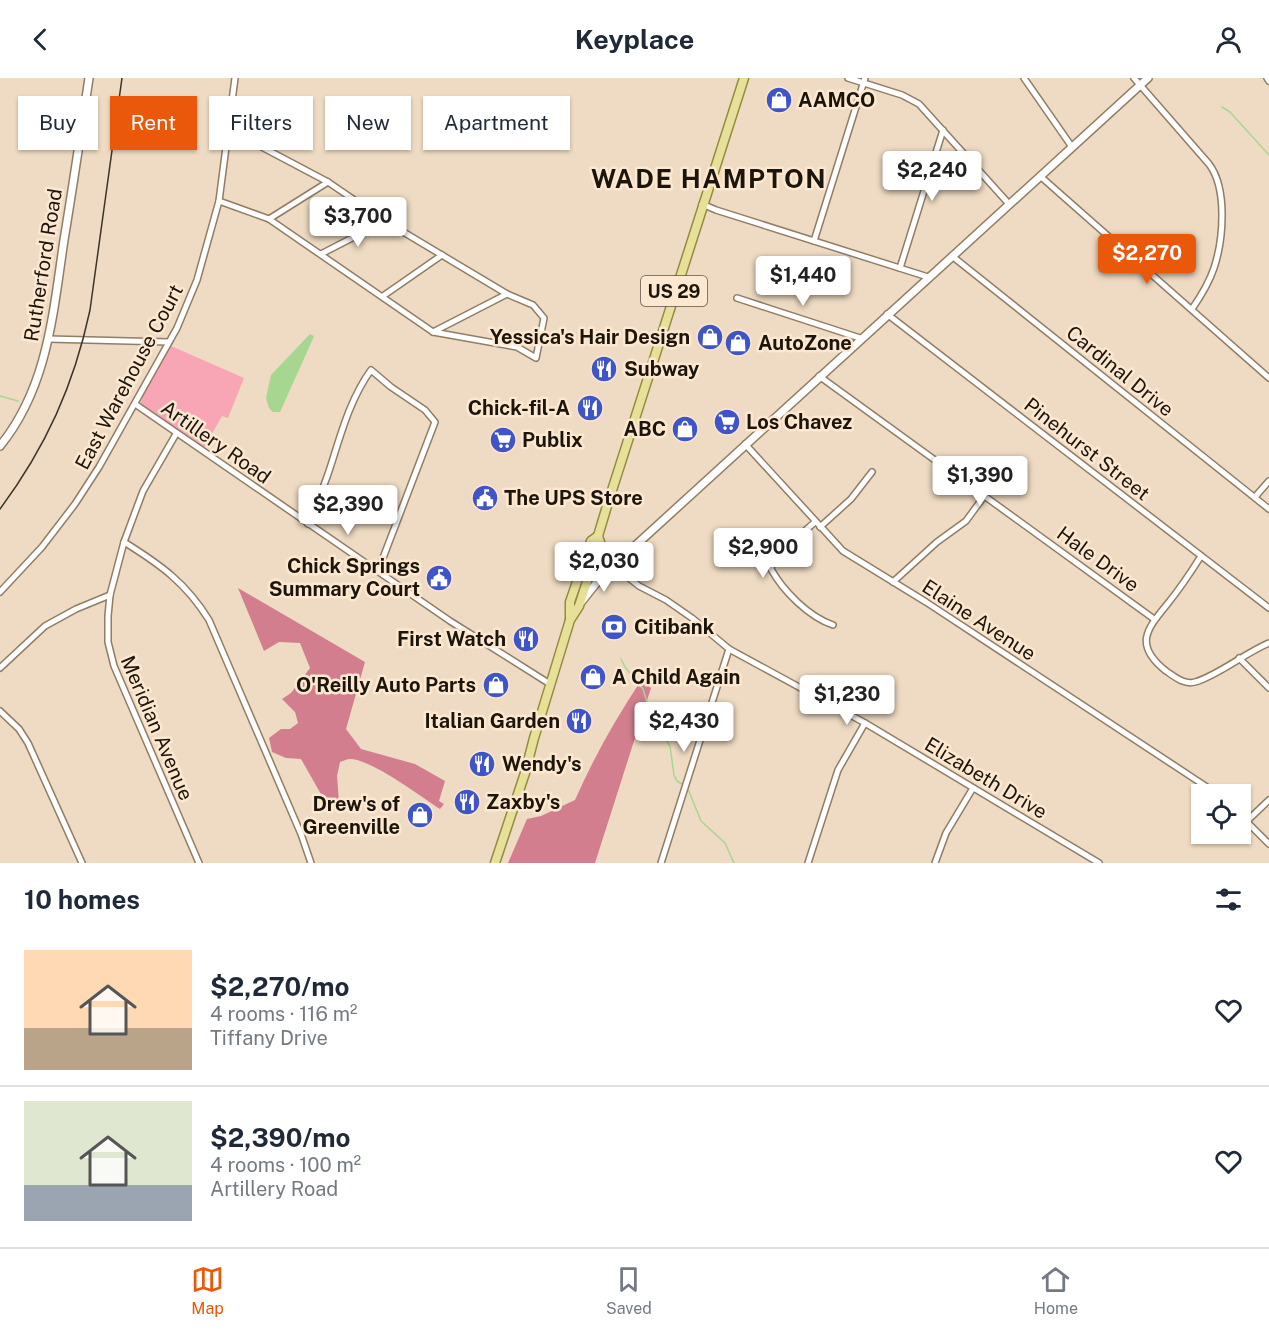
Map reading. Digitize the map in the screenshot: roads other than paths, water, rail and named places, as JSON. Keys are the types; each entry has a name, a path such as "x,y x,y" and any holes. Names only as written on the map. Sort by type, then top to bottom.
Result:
{"main road":[{"name":"US 29","path":"495,863 525,773 570,620 579,606 591,541 597,536 744,78"},
{"name":"US 29","path":"570,620 570,602 598,548 600,542 597,536"},
{"path":"598,548 602,559 614,566"}],"street":[{"name":"Rutherford Road","path":"0,446 15,426 32,395 42,366 89,78"},
{"name":"East Warehouse Court","path":"0,592 42,547 75,504 169,342 197,280 219,201 236,78"},
{"path":"848,78 864,80 914,100 1009,204"},
{"path":"1024,78 1072,147"},
{"path":"1134,78 1209,164 1218,181 1222,213 1218,252 1209,281 1192,309"},
{"path":"579,606 602,576 860,338 1148,78"},
{"path":"814,241 864,80"},
{"path":"900,268 943,130"},
{"path":"219,201 269,219 433,332 517,347 536,358 544,318 533,305 507,294 385,221 328,182 267,150"},
{"path":"1040,176 1269,378"},
{"path":"269,219 328,182"},
{"path":"702,204 928,277"},
{"path":"321,254 385,221"},
{"path":"382,296 442,255"},
{"name":"Cardinal Drive","path":"952,256 1269,509"},
{"path":"433,332 507,294"},
{"path":"737,298 860,338"},
{"name":"Pinehurst Street","path":"888,314 1269,608"},
{"path":"48,339 169,342"},
{"path":"308,524 347,415 361,384 371,370 391,387 428,412 435,422 378,571"},
{"name":"Hale Drive","path":"819,376 1154,619"},
{"name":"Artillery Road","path":"135,404 482,642 550,684"},
{"name":"Meridian Avenue","path":"176,434 143,491 124,542 110,595 107,635 114,666 199,863"},
{"name":"Elaine Avenue","path":"745,444 843,551 1202,784"},
{"path":"820,527 851,499 872,472"},
{"path":"1255,497 1269,481"},
{"path":"893,582 937,542 966,521 985,495"},
{"path":"815,522 773,559 771,569 811,613 833,626"},
{"path":"124,542 176,577 194,597 209,620 302,834 311,863"},
{"path":"1201,556 1182,585 1154,619 1147,634 1149,651 1156,662 1181,681 1188,683 1198,681 1269,643"},
{"path":"587,566 601,569 614,566"},
{"name":"Elizabeth Drive","path":"614,566 639,586 666,600 692,618 729,649 865,723 1099,863"},
{"path":"0,668 45,626 76,609 110,595"},
{"path":"662,863 729,649"},
{"path":"1239,658 1269,688"},
{"path":"0,711 19,729 28,743 82,863"},
{"path":"808,863 838,770 865,723"},
{"path":"936,863 946,833 973,788"},
{"path":"1251,817 1269,800"},
{"path":"1251,827 1269,844"}],"waterway":[{"path":"1222,107 1230,112 1269,155"},
{"path":"0,396 18,401"},
{"path":"621,659 643,689 652,719 670,746 674,775 682,784"},
{"path":"688,789 701,821 725,843 734,863"}],"railway":[{"path":"0,509 44,439 67,390 76,364 90,310 122,78"}],"place":[{"name":"AAMCO","path":"779,100"},
{"name":"Yessica's Hair Design","path":"710,337"},
{"name":"AutoZone","path":"738,343"},
{"name":"Subway","path":"604,369"},
{"name":"Chick-fil-A","path":"590,408"},
{"name":"Los Chavez","path":"727,422"},
{"name":"ABC","path":"685,429"},
{"name":"Publix","path":"503,440"},
{"name":"The UPS Store","path":"485,498"},
{"name":"Chick Springs Summary Court","path":"439,578"},
{"name":"Citibank","path":"614,627"},
{"name":"First Watch","path":"526,639"},
{"name":"A Child Again","path":"593,677"},
{"name":"O'Reilly Auto Parts","path":"496,685"},
{"name":"Italian Garden","path":"579,721"},
{"name":"Wendy's","path":"482,764"},
{"name":"Zaxby's","path":"467,802"},
{"name":"Drew's of Greenville","path":"420,815"}],"district":[{"name":"WADE HAMPTON","path":"709,178"}]}
